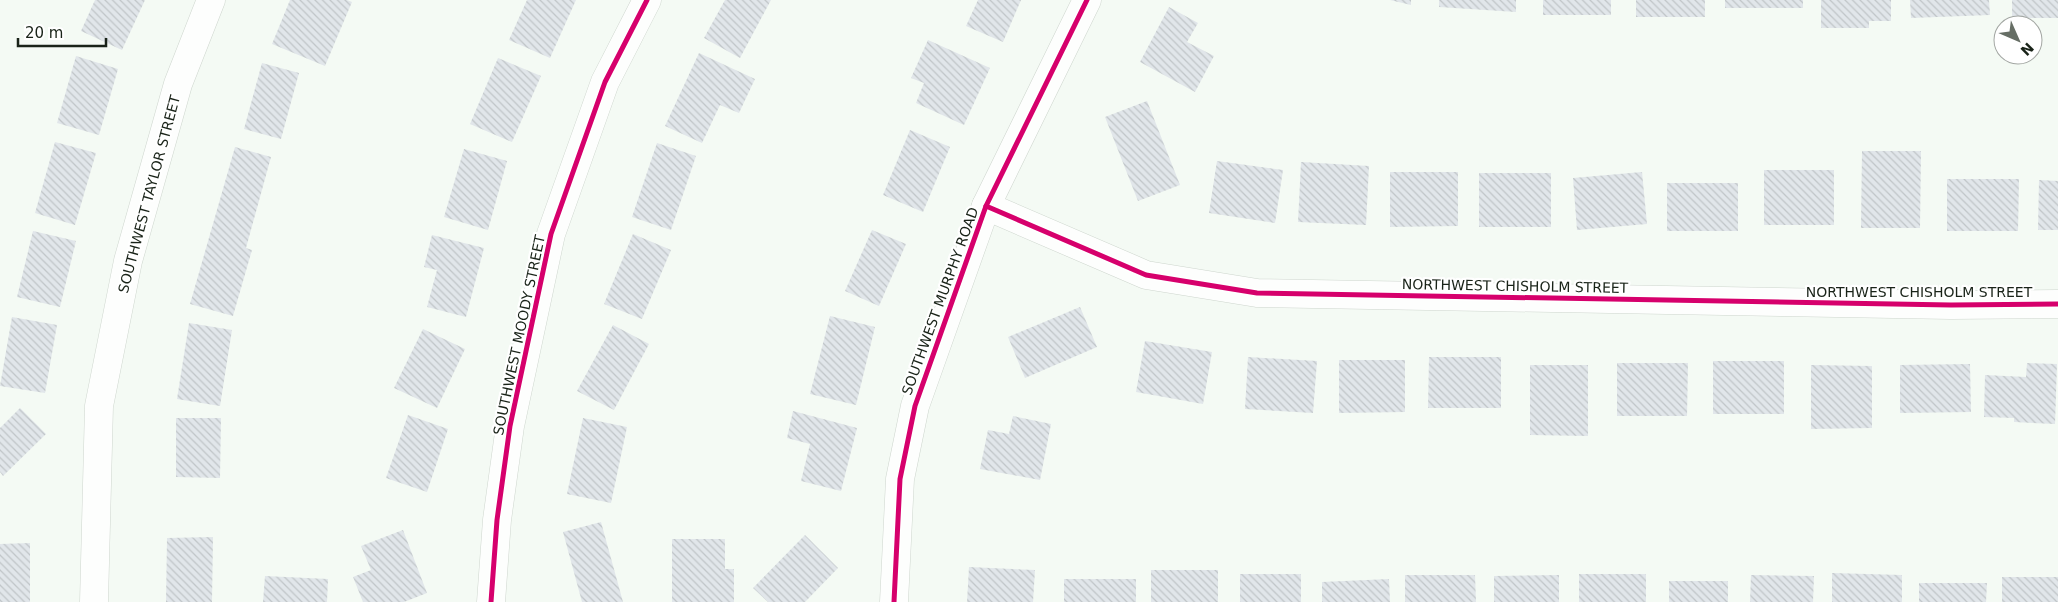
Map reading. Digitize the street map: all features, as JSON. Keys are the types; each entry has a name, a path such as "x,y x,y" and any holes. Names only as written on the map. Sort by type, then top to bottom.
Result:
{"street":[{"name":"SOUTHWEST TAYLOR STREET","path":"94,602 99,406 128,261 178,84 211,0"},
{"name":"SOUTHWEST MOODY STREET","path":"492,602 497,520 510,426 551,234 605,82 647,0"},
{"name":"SOUTHWEST MURPHY ROAD","path":"894,602 900,479 915,406 986,206 1087,0"},
{"name":"NORTHWEST CHISHOLM STREET","path":"986,206 1146,274 1257,293 1941,305 2058,304"}],"building":[{"path":"95,0 145,0 122,50 81,31"},
{"path":"290,0 347,0 352,2 325,66 272,44"},
{"path":"527,0 576,0 550,58 509,40"},
{"path":"725,0 771,0 740,58 704,38"},
{"path":"978,0 1021,0 1003,42 966,26"},
{"path":"1390,0 1411,0 1411,5"},
{"path":"1439,0 1516,0 1516,12 1439,7"},
{"path":"1543,0 1611,0 1611,15 1543,15"},
{"path":"1636,0 1705,0 1705,17 1636,17"},
{"path":"1725,0 1803,0 1803,8 1725,8"},
{"path":"1821,0 1891,0 1891,21 1869,21 1869,28 1821,28"},
{"path":"1910,0 1989,0 1990,15 1911,18"},
{"path":"2012,0 2058,0 2058,18 2043,18 2043,15 2012,15"},
{"path":"1169,7 1198,23 1187,42 1214,56 1195,92 1140,62"},
{"path":"928,40 990,68 964,125 916,103 924,83 911,78"},
{"path":"699,53 755,79 739,113 720,105 702,143 665,126"},
{"path":"76,56 118,69 99,135 57,123"},
{"path":"498,58 541,76 512,142 470,124"},
{"path":"262,63 299,73 281,139 244,129"},
{"path":"1147,101 1180,185 1138,201 1105,117"},
{"path":"910,130 950,147 923,212 883,195"},
{"path":"55,142 96,153 75,225 35,213"},
{"path":"657,143 696,156 671,230 632,217"},
{"path":"235,147 271,157 246,248 252,250 233,316 190,304"},
{"path":"464,149 507,161 488,230 444,217"},
{"path":"1862,151 1921,151 1920,228 1861,228"},
{"path":"1217,161 1283,170 1275,223 1209,213"},
{"path":"1301,162 1369,166 1366,225 1298,222"},
{"path":"1764,170 1834,170 1834,225 1764,225"},
{"path":"1390,172 1458,172 1458,226 1390,227"},
{"path":"1642,172 1647,224 1577,230 1573,178"},
{"path":"1479,173 1551,173 1551,227 1479,227"},
{"path":"1947,179 2019,179 2018,231 1947,231"},
{"path":"2039,180 2058,181 2058,230 2038,230"},
{"path":"1667,183 1738,183 1738,231 1667,231"},
{"path":"872,230 906,244 879,306 845,291"},
{"path":"33,231 76,241 60,307 17,297"},
{"path":"633,234 671,250 642,319 604,304"},
{"path":"432,235 484,248 466,317 427,307 437,270 424,267"},
{"path":"1080,307 1097,347 1025,378 1008,337"},
{"path":"830,316 875,327 856,405 810,394"},
{"path":"12,317 57,325 45,393 0,386"},
{"path":"189,323 232,330 220,406 177,399"},
{"path":"613,325 649,344 614,410 577,391"},
{"path":"423,329 465,349 437,408 394,388"},
{"path":"1145,341 1212,352 1203,404 1136,392"},
{"path":"1248,357 1317,361 1313,413 1245,409"},
{"path":"1429,357 1501,357 1501,408 1428,408"},
{"path":"1339,360 1405,360 1405,412 1339,413"},
{"path":"1713,361 1784,361 1784,414 1713,414"},
{"path":"1617,363 1688,363 1687,416 1617,416"},
{"path":"2027,363 2057,364 2055,424 2014,422 2014,418 1984,417 1985,375 2026,377"},
{"path":"1970,364 1971,412 1900,413 1900,365"},
{"path":"1530,365 1588,365 1588,436 1530,435"},
{"path":"1811,365 1872,366 1872,428 1811,429"},
{"path":"20,408 46,434 3,476 0,472 0,428"},
{"path":"793,411 857,428 841,491 801,481 810,444 787,438"},
{"path":"408,415 448,429 427,492 386,478"},
{"path":"1013,416 1051,424 1040,480 980,469 988,430 1009,434"},
{"path":"176,418 221,418 220,478 176,477"},
{"path":"583,418 627,427 611,503 567,494"},
{"path":"601,522 623,602 582,602 563,532"},
{"path":"403,530 427,593 404,602 363,602 353,577 371,570 361,546"},
{"path":"805,535 838,568 805,602 768,602 753,588"},
{"path":"213,537 212,602 166,602 167,538"},
{"path":"672,539 725,539 725,569 734,569 734,602 672,602"},
{"path":"30,543 30,602 0,602 0,544"},
{"path":"969,567 1035,570 1033,602 967,602"},
{"path":"1151,570 1218,570 1218,602 1151,602"},
{"path":"1832,573 1902,575 1902,602 1832,602"},
{"path":"1240,574 1301,574 1301,602 1240,602"},
{"path":"1579,574 1646,574 1646,602 1579,602"},
{"path":"1405,575 1475,575 1476,602 1405,602"},
{"path":"1559,575 1559,602 1494,602 1494,576"},
{"path":"1751,575 1814,576 1813,602 1750,602"},
{"path":"265,576 328,579 327,602 263,602"},
{"path":"2002,577 2058,577 2058,602 2002,602"},
{"path":"1064,579 1136,579 1136,602 1064,602"},
{"path":"1389,579 1390,602 1322,602 1322,582"},
{"path":"1669,581 1728,581 1728,602 1669,602"},
{"path":"1919,583 1987,583 1986,602 1919,602"}],"cycle path":[{"path":"491,602 497,520 510,426 551,234 605,82 647,0"},
{"path":"894,602 900,479 915,406 986,206 1087,0"},
{"path":"986,206 1146,275 1257,293 1951,305 2058,304"}]}
